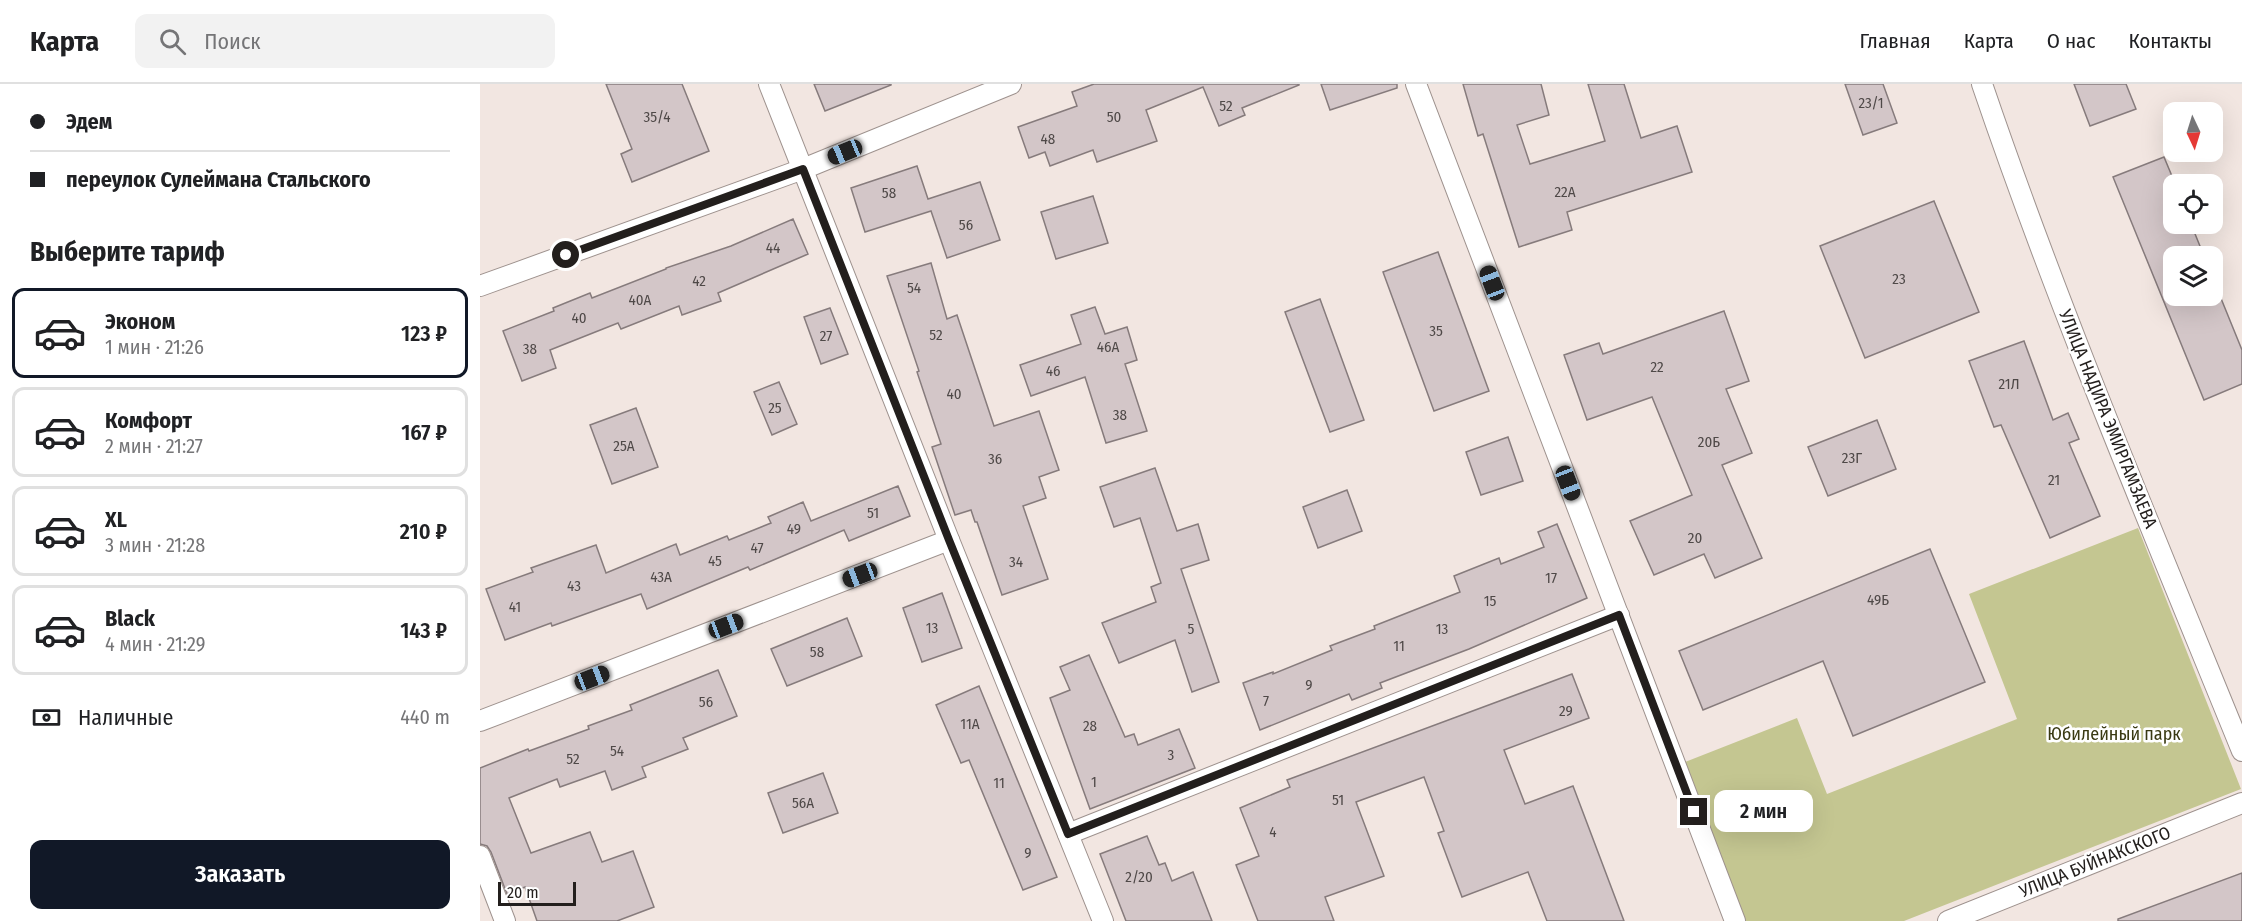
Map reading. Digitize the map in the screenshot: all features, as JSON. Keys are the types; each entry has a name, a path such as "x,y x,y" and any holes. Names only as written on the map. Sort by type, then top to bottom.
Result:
{"street":[{"path":"769,84 949,540 1103,921"},
{"path":"480,286 803,169 1011,84"},
{"path":"1416,84 1735,921"},
{"name":"УЛИЦА НАДИРА ЭМИРГАМЗАЕВА","path":"1982,84 2016,183 2099,399 2242,751"},
{"path":"480,721 949,540"},
{"path":"1068,834 1619,615"},
{"name":"УЛИЦА БУЙНАКСКОГО","path":"1948,921 2242,802"},
{"path":"480,856 505,921"}],"green space":[{"name":"Юбилейный парк","path":"2138,528 2241,789 1904,921 1742,921 1680,764 1797,718 1827,794 2017,719 1969,594"}],"building":[{"path":"606,84 682,84 709,151 632,182 621,154 632,149"},
{"path":"814,84 891,84 891,85 825,111"},
{"path":"1094,84 1299,85 1242,108 1245,115 1219,126 1203,87 1146,110 1157,141 1097,162 1093,150 1050,166 1045,152 1029,158 1018,127 1077,106 1072,92"},
{"path":"1321,84 1397,84 1397,88 1330,110"},
{"path":"1463,84 1541,84 1549,115 1517,125 1530,164 1605,141 1588,84 1624,84 1641,138 1677,126 1692,172 1567,212 1572,230 1519,247 1483,134 1478,136"},
{"path":"1845,84 1883,84 1897,123 1863,135"},
{"path":"2074,84 2126,84 2136,109 2090,126"},
{"path":"2163,157 2163,162 2166,162 2171,174 2163,174 2163,234 2195,234 2200,246 2163,246 2163,300 2113,177"},
{"path":"917,166 928,199 980,182 1000,240 947,258 931,211 865,232 851,188"},
{"path":"1093,196 1108,243 1056,259 1041,212"},
{"path":"1934,201 1979,312 1865,358 1820,246"},
{"path":"793,219 808,254 718,293 721,301 682,315 679,306 621,329 618,323 550,350 556,368 522,381 503,331 554,311 553,308 590,293 592,298 666,268 731,246"},
{"path":"1438,252 1489,391 1434,411 1383,272"},
{"path":"931,263 947,319 957,315 994,426 1039,411 1059,470 1039,477 1046,498 1023,506 1048,579 1002,595 971,510 955,515 932,447 941,444 887,276"},
{"path":"1320,299 1364,420 1330,432 1285,312"},
{"path":"2223,303 2242,350 2242,384 2204,400 2166,306 2223,306"},
{"path":"1095,307 1105,334 1127,327 1137,360 1125,364 1147,431 1106,443 1085,377 1031,396 1020,365 1081,344 1071,315"},
{"path":"830,308 848,354 821,364 804,317"},
{"path":"1724,311 1749,381 1726,389 1752,453 1722,465 1762,558 1715,578 1704,554 1654,575 1630,521 1692,495 1652,397 1587,420 1564,355 1599,343 1603,354"},
{"path":"2024,341 2053,420 2068,413 2079,439 2069,443 2100,516 2050,538 2001,425 1994,427 1969,361"},
{"path":"779,382 797,424 772,435 754,392"},
{"path":"636,408 658,467 612,484 590,425"},
{"path":"1877,420 1896,469 1828,496 1808,447"},
{"path":"1508,437 1523,481 1481,495 1466,452"},
{"path":"1155,468 1177,531 1198,524 1209,560 1181,569 1219,682 1192,692 1175,640 1119,663 1102,623 1156,602 1151,587 1161,583 1140,518 1114,527 1100,487"},
{"path":"898,486 910,516 849,541 844,530 750,570 748,567 647,609 641,594 505,640 486,589 533,572 531,568 596,545 606,573 676,544 680,555 727,536 729,540 771,523 768,517 803,502 811,521"},
{"path":"1347,490 1362,531 1318,548 1303,507"},
{"path":"1557,524 1587,598 1469,649 1380,683 1382,688 1352,700 1349,694 1260,730 1243,683 1273,672 1273,674 1332,650 1330,646 1375,629 1374,626 1460,592 1454,576 1499,558 1501,564 1544,547 1538,532"},
{"path":"1930,549 1985,682 1853,736 1823,661 1703,710 1679,651"},
{"path":"942,593 962,648 922,662 903,608"},
{"path":"847,618 862,656 787,686 771,649"},
{"path":"1089,655 1125,737 1134,734 1138,745 1179,729 1195,768 1090,809 1050,698 1070,690 1060,667"},
{"path":"718,670 737,716 683,738 688,749 642,767 646,777 612,790 605,771 560,787 557,779 509,798 531,853 590,832 602,862 633,851 654,907 617,921 537,921 525,887 507,894 491,852 487,846 480,844 480,768 589,729 588,726 632,710 630,705"},
{"path":"1572,674 1589,718 1504,750 1525,804 1573,786 1624,921 1547,921 1528,872 1462,897 1438,833 1444,831 1424,777 1356,802 1384,876 1325,897 1334,921 1258,921 1236,865 1259,856 1240,808 1290,787 1287,780"},
{"path":"979,686 1057,877 1023,890 969,760 961,763 936,705"},
{"path":"823,773 838,813 783,833 768,793"},
{"path":"1147,836 1159,865 1165,863 1172,881 1193,872 1212,921 1126,921 1100,854"},
{"path":"2242,873 2242,921 2118,921 2118,919"}],"route":[{"path":"566,255 803,169 1068,834 1619,615 1694,812"}]}
